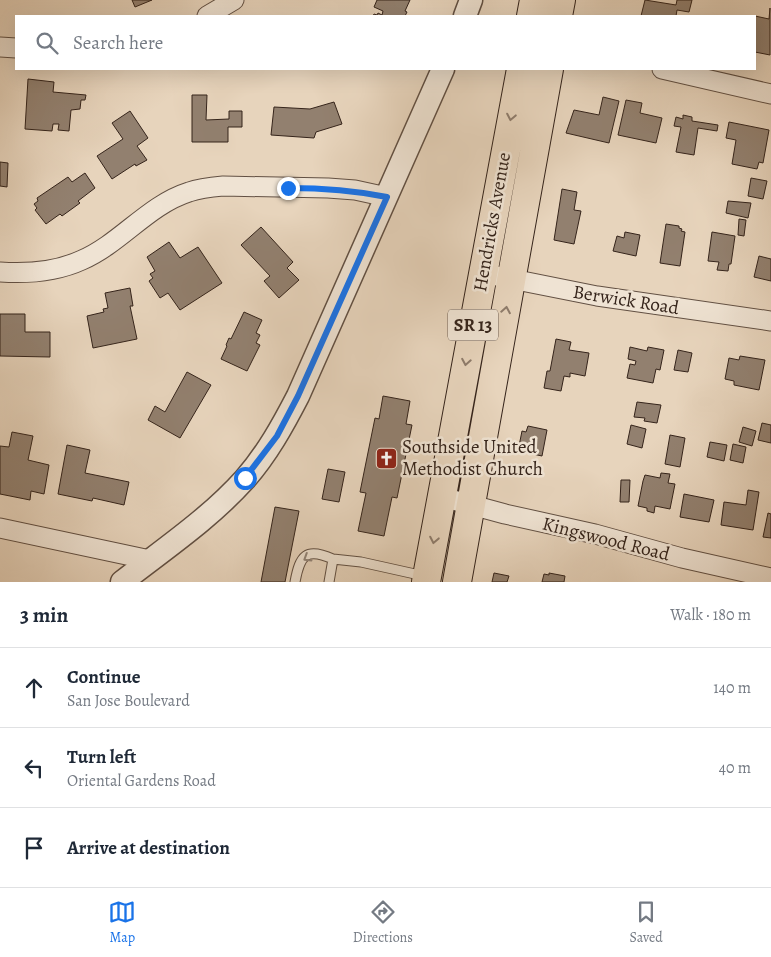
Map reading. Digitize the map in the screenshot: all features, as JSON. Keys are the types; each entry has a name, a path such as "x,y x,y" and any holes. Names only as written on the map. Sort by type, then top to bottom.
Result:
{"main road":[{"path":"531,15 534,0"},
{"path":"558,15 561,0"},
{"name":"Hendricks Avenue","path":"427,579 521,70"},
{"name":"Hendricks Avenue","path":"457,582 549,70"}],"street":[{"path":"208,15 234,0"},
{"path":"465,15 471,0"},
{"path":"0,47 15,48"},
{"path":"122,582 201,521 224,500 245,478 277,436 298,396 443,70"},
{"path":"666,70 771,94"},
{"path":"0,272 44,272 84,260 112,242 163,204 188,192 205,188 223,186 328,188 355,190 387,197"},
{"name":"Berwick Road","path":"482,273 597,296 771,321"},
{"name":"Kingswood Road","path":"442,497 505,514 595,534 682,558 771,578"},
{"path":"0,528 150,560"}],"lane":[{"path":"295,582 298,564 304,557 312,553 321,553 334,559 361,562 427,579"},
{"path":"329,582 334,559"}],"building":[{"path":"132,0 152,0 135,7"},
{"path":"377,0 410,0 405,11 407,12 406,15 382,15 383,11 374,7"},
{"path":"645,0 676,5 677,0 692,0 689,12 677,10 676,15 641,15"},
{"path":"770,8 770,55 756,52 756,16 769,19"},
{"path":"28,79 54,82 53,92 86,95 85,100 81,100 80,109 71,110 69,131 58,130 59,124 53,124 52,131 25,129"},
{"path":"192,95 207,95 206,120 229,119 229,111 242,111 242,127 228,127 228,142 192,142"},
{"path":"603,97 619,101 609,143 566,133 574,110 599,115"},
{"path":"626,100 642,103 640,113 662,118 656,143 618,135"},
{"path":"334,102 342,124 316,132 314,138 271,135 274,107 310,109"},
{"path":"130,111 148,138 137,146 147,160 136,166 135,164 112,179 97,156 123,139 112,123"},
{"path":"683,115 692,117 692,121 718,125 717,131 698,128 694,155 676,152 681,127 674,126 676,117 683,119"},
{"path":"729,122 769,130 763,163 759,162 757,169 732,164 736,140 726,138"},
{"path":"0,162 8,163 7,187 0,186"},
{"path":"85,173 95,188 78,201 80,203 62,216 60,214 46,224 35,210 37,208 34,204 38,201 37,198 68,177 72,182"},
{"path":"751,178 767,181 763,199 748,196"},
{"path":"562,189 577,192 574,210 581,211 574,244 554,240"},
{"path":"728,201 751,203 748,218 726,213"},
{"path":"739,219 746,220 744,236 738,235"},
{"path":"666,224 679,226 682,229 681,231 685,232 680,266 660,263"},
{"path":"261,227 293,262 287,268 299,280 279,298 264,281 270,276 241,245"},
{"path":"625,232 640,235 636,256 613,251 617,236 624,238"},
{"path":"712,232 735,236 731,264 729,264 728,271 717,270 719,262 708,261"},
{"path":"169,242 180,258 198,247 222,283 180,310 168,293 160,298 149,281 153,278 150,274 155,271 147,257"},
{"path":"759,256 771,259 771,281 754,277"},
{"path":"130,288 133,306 130,306 137,339 93,348 87,316 104,312 103,309 108,308 105,293"},
{"path":"244,312 262,320 256,333 260,335 256,343 260,345 247,371 221,359 229,338 231,339"},
{"path":"0,314 25,314 25,332 50,332 50,357 0,356"},
{"path":"556,339 571,342 569,350 589,353 585,376 570,373 570,377 564,376 561,391 544,388 547,371 550,371"},
{"path":"630,347 647,351 648,347 664,350 660,370 656,369 653,383 627,378 630,364 635,365 636,361 628,359"},
{"path":"678,350 692,353 688,372 674,370"},
{"path":"740,356 765,360 759,390 734,385 734,381 725,379 729,358 739,360"},
{"path":"187,372 211,385 180,438 148,420 155,406 165,412"},
{"name":"Southside United Methodist Church","path":"383,396 410,401 406,424 412,425 397,498 392,497 384,536 358,531 366,493 360,492 375,418 379,419"},
{"path":"637,402 661,405 657,423 644,421 645,418 634,417"},
{"path":"762,423 771,425 771,443 758,440"},
{"path":"631,425 646,429 642,448 627,444"},
{"path":"528,426 547,430 542,456 518,451 522,431 526,432"},
{"path":"743,427 756,431 752,446 739,442"},
{"path":"12,432 33,436 28,460 49,465 44,494 31,491 30,500 0,494 0,446 9,447"},
{"path":"670,435 685,438 680,467 665,464"},
{"path":"710,442 727,445 724,461 707,457"},
{"path":"733,444 746,447 743,463 730,460"},
{"path":"67,445 90,450 85,473 129,482 124,505 93,498 92,501 58,494"},
{"path":"328,469 345,472 339,502 322,499"},
{"path":"661,473 670,474 668,483 675,484 670,509 655,506 654,513 647,511 647,508 638,506 645,475 660,478"},
{"path":"621,480 630,480 629,502 620,502"},
{"path":"748,490 759,492 753,530 721,525 724,502 746,505"},
{"path":"684,494 714,500 709,522 680,517"},
{"path":"275,507 299,511 285,582 261,582"},
{"path":"768,513 771,514 771,538 763,537"},
{"path":"494,573 509,576 507,582 492,582"},
{"path":"549,573 565,576 564,582 542,582 544,574 549,575"}],"place":[{"name":"Southside United Methodist Church","path":"386,458"}],"route":[{"path":"245,478 277,436 298,396 387,197 355,190 288,188"}]}
